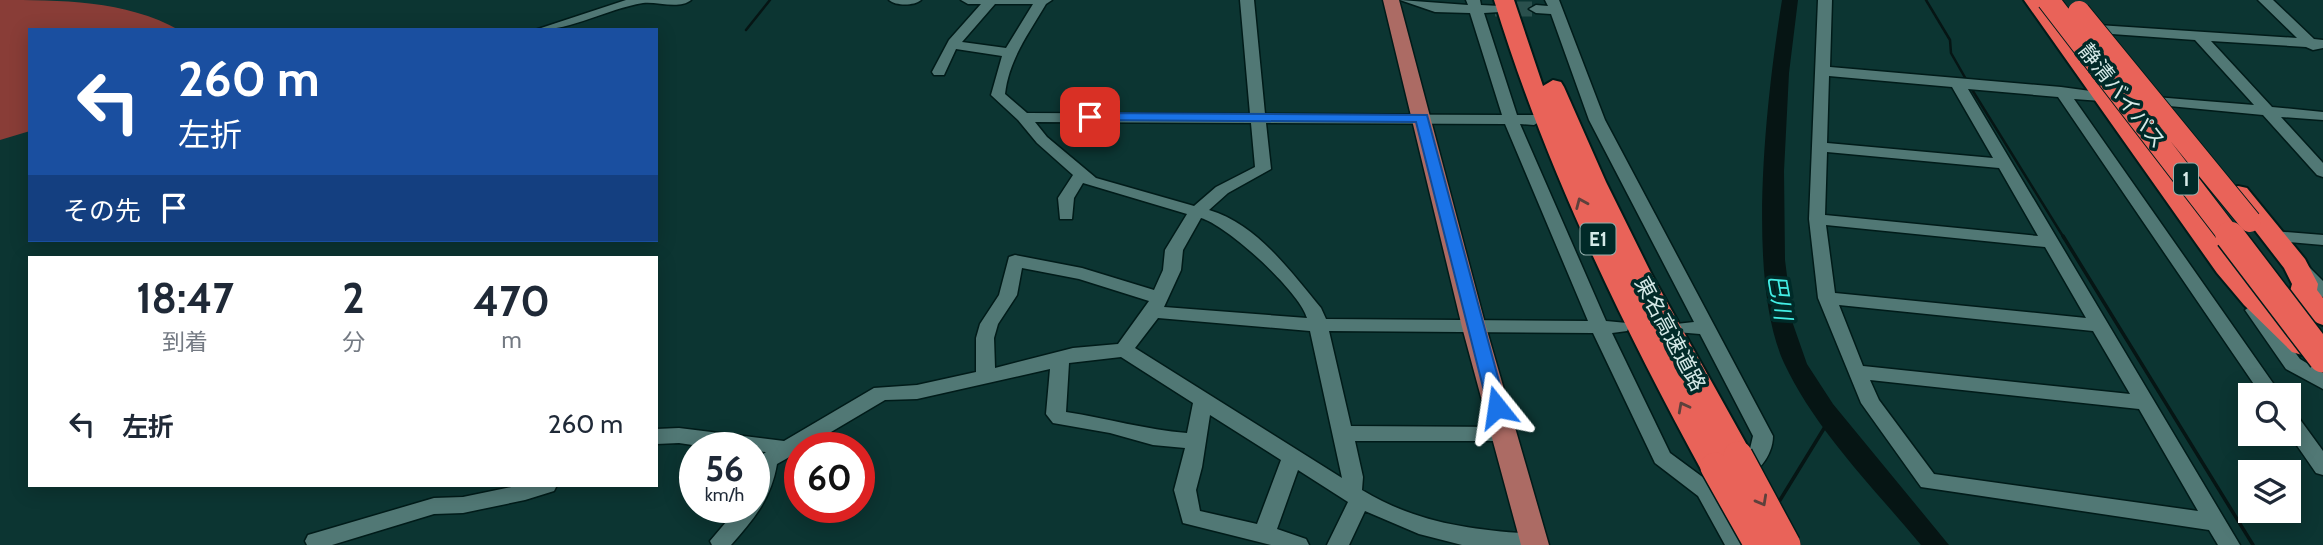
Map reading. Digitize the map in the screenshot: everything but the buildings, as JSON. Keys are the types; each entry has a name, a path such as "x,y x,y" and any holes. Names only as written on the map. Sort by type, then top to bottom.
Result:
{"highway":[{"path":"2034,0 2235,276 2268,313 2316,346"},
{"path":"2041,0 2092,75 2207,227 2316,346 2323,370"},
{"name":"静清バイパス","path":"2048,0 2316,346"},
{"name":"静清バイパス","path":"2061,0 2316,346"},
{"path":"2071,0 2250,221 2313,291"},
{"name":"1","path":"2071,0 2161,101 2273,236 2296,265 2305,284 2313,291 2323,316"},
{"name":"東名高速道路","path":"1499,5 1586,215 1670,383 1759,545"},
{"name":"東名高速道路","path":"1529,5 1549,77 1646,291 1717,469 1786,545"}],"main road":[{"path":"1391,0 1474,327 1534,544"}],"street":[{"path":"549,28 640,0"},
{"path":"650,0 684,0"},
{"path":"896,0 914,0"},
{"path":"968,0 1044,0"},
{"path":"939,72 941,64 954,45 991,0"},
{"path":"1044,0 1011,53 998,80 998,95 1080,176 1101,186 1218,218 1256,245 1315,312 1355,495 1338,545"},
{"path":"1124,350 1156,305 1172,270 1174,250 1196,213 1222,190 1263,169 1247,0"},
{"path":"1407,0 1436,8 1474,4 1499,5"},
{"path":"1825,0 1817,219 1827,298 1871,403 1928,481 2215,522"},
{"path":"2265,0 2316,44 2323,56"},
{"path":"1474,4 1511,120 1600,328 1662,458 1717,469"},
{"path":"1529,5 1554,5 1589,120 1706,328 1763,436 1759,458 1752,464 1714,480 1717,469"},
{"path":"2098,29 2316,44"},
{"path":"2199,36 2323,172"},
{"path":"954,45 1011,53"},
{"path":"1822,71 2323,116"},
{"path":"1956,83 2229,545"},
{"path":"2061,92 2264,383"},
{"path":"1023,117 1534,120"},
{"path":"1819,148 2004,164"},
{"path":"1066,215 1066,198 1080,176"},
{"path":"1817,219 2049,242"},
{"path":"2273,236 2323,240"},
{"path":"986,378 985,338 989,324 1009,295 1015,261 1082,274 1156,305 1317,325 1620,327"},
{"path":"2235,276 2251,305 2293,363 2323,382"},
{"path":"1827,298 2099,325"},
{"path":"1683,328 1706,328"},
{"path":"815,432 881,393 917,392 986,378 1073,355 1124,350 1355,495 1427,528 1474,539 1534,544"},
{"path":"1060,359 1056,414 1060,418 1110,426 1153,438 1196,441"},
{"path":"1856,372 2145,404"},
{"path":"1203,399 1185,490 1191,517 1244,531 1265,533 1298,545"},
{"path":"1342,433 1504,434"},
{"path":"658,437 681,434 718,441 765,442 784,448"},
{"path":"2301,436 2323,467"},
{"path":"1265,533 1292,457"},
{"path":"1717,469 1711,498 1736,545"},
{"path":"316,541 434,506 472,503 541,487"},
{"path":"721,541 737,523"}],"shaded area":[{"path":"0,0 45,0 115,7 159,20 175,28 28,28 28,132 0,140"}],"waterway":[{"path":"746,30 770,0"},
{"name":"巴川","path":"1790,0 1780,73 1775,171 1774,260 1782,324 1796,364 1825,410 1842,434 1936,545"},
{"path":"1926,0 1950,40 1951,53 1967,81"},
{"path":"1971,88 2064,238"},
{"path":"2063,236 2253,545"},
{"path":"1777,505 1831,417"}],"tunnel":[{"path":"1495,9 1536,9"}],"route":[{"path":"1090,117 1422,118 1474,327 1497,407"}]}
